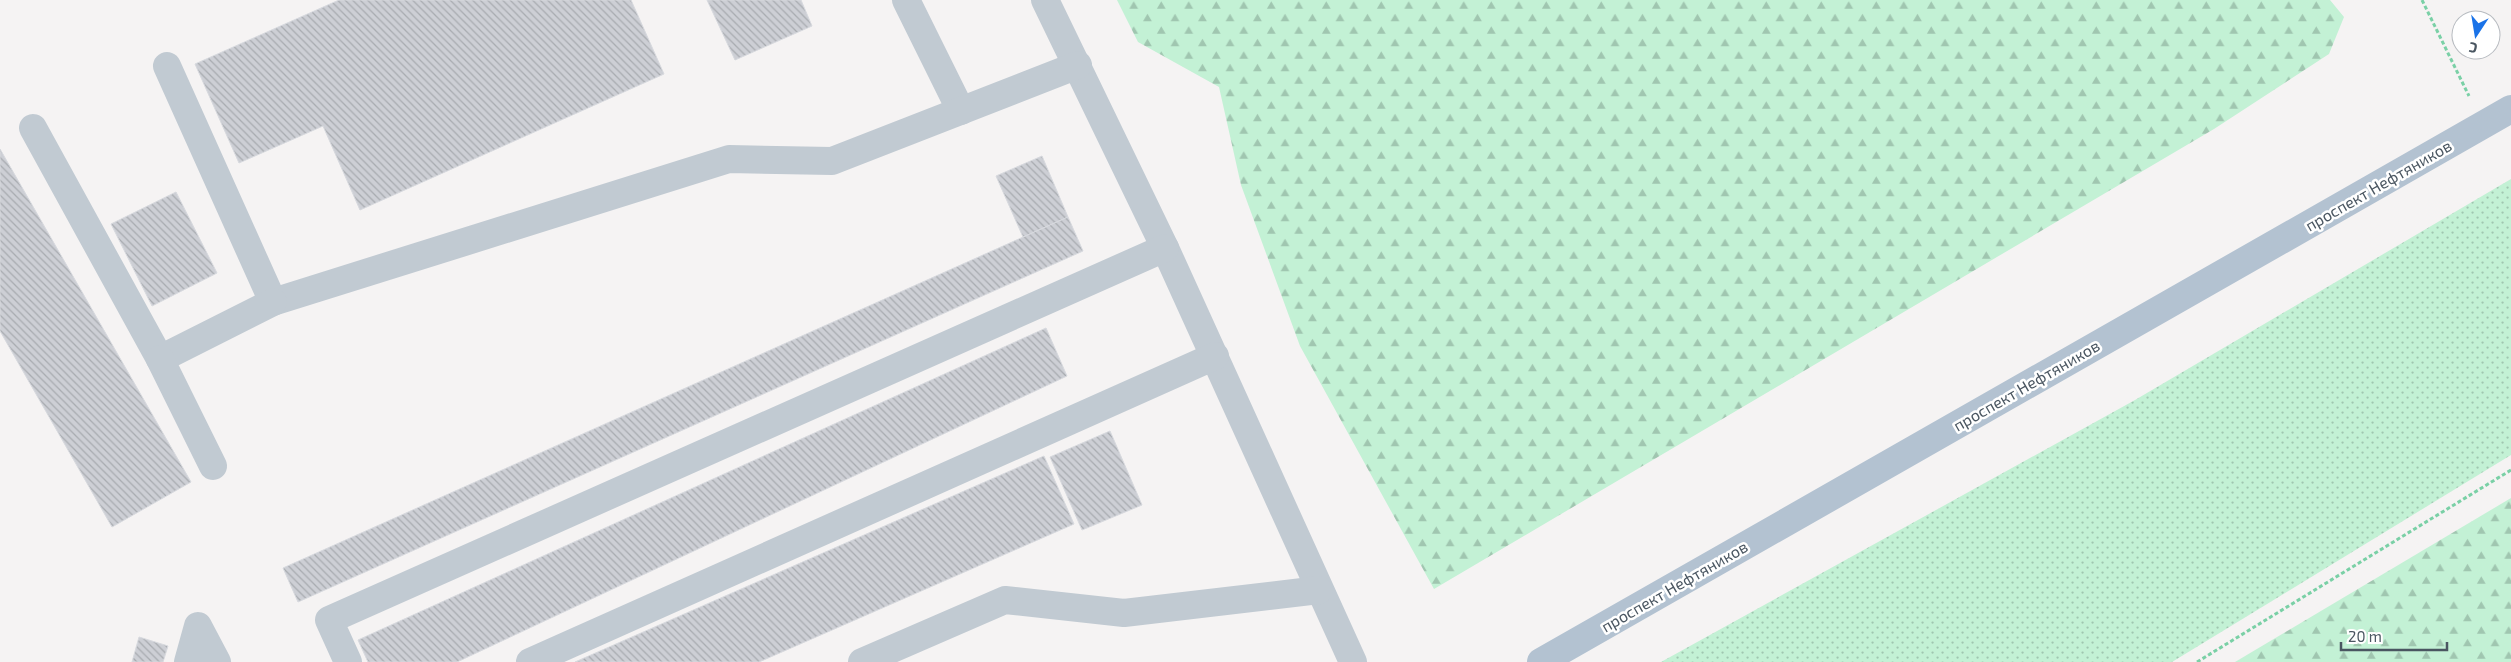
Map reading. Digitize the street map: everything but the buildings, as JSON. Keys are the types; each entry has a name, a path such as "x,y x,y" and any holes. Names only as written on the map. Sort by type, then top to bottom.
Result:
{"main road":[{"name":"проспект Нефтяников","path":"1541,662 2511,109"}],"street":[{"path":"906,0 961,111"},
{"path":"1046,0 1165,248 1353,662"},
{"path":"160,359 273,302 729,159 832,161 1078,65"},
{"path":"168,66 273,302"},
{"path":"33,128 160,359 213,466"},
{"path":"348,662 329,620 1165,248"},
{"path":"530,662 1214,356"},
{"path":"862,662 1005,600 1124,614 1319,590"},
{"path":"188,662 198,626 217,662"}],"path":[{"path":"2422,0 2483,125"},
{"path":"2197,662 2511,470"}],"green space":[{"path":"1117,0 2330,0 2344,17 2329,54 2214,129 1434,589 1300,346 1241,185 1219,87 1138,42"},
{"path":"2511,179 2511,455 2172,662 1661,662 2135,400"},
{"path":"2511,498 2511,662 2235,662"}]}
